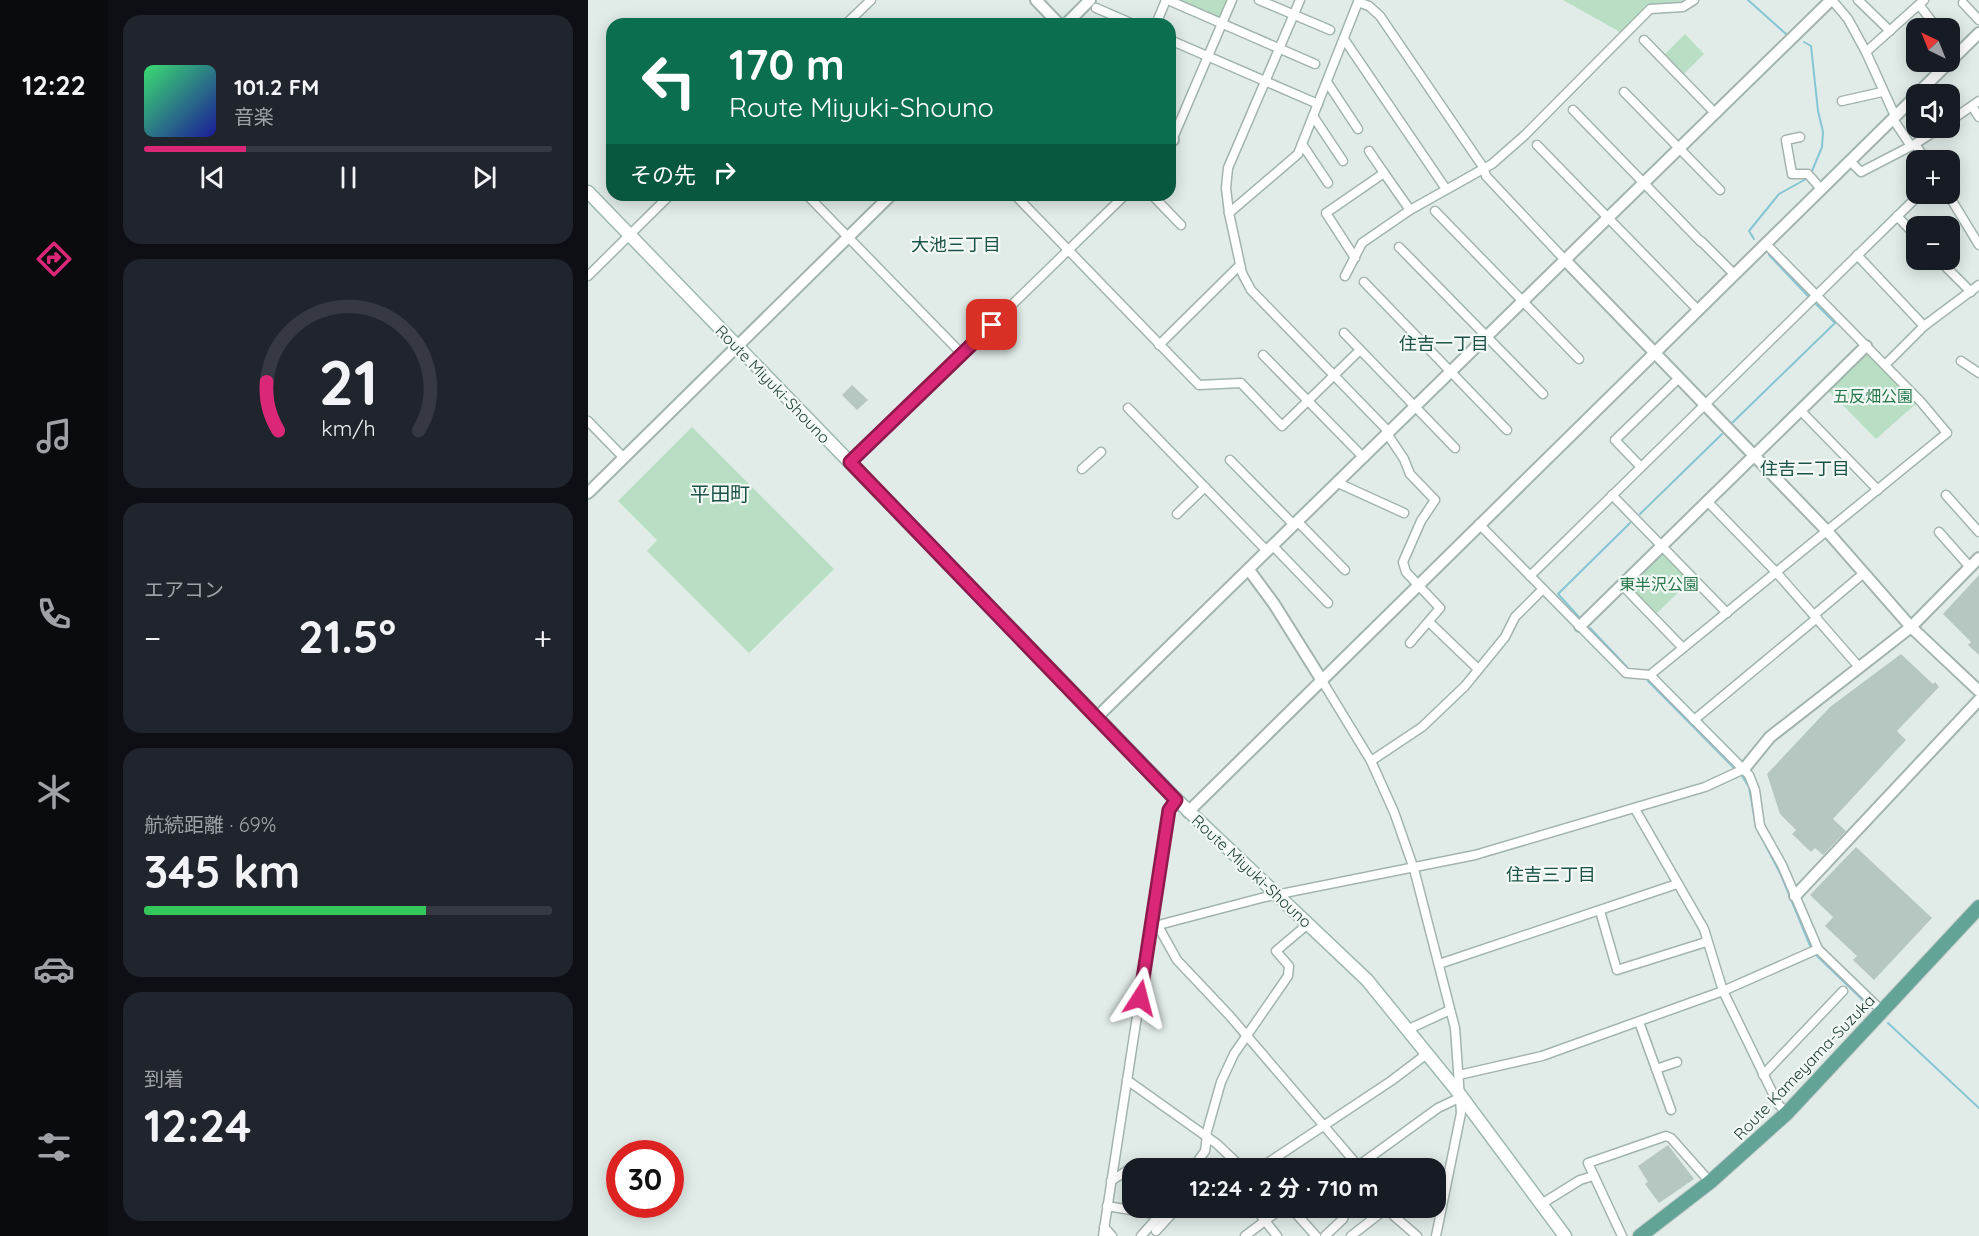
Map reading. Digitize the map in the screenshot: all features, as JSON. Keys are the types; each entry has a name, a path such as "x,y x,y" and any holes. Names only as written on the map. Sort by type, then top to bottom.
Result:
{"main road":[{"name":"Route Miyuki-Shouno","path":"588,192 1176,800 1366,980 1428,1053 1543,1203 1565,1236"},
{"name":"Route Kameyama-Suzuka","path":"1640,1236 1710,1182 1787,1113 1979,907"}],"street":[{"path":"853,18 871,0"},
{"path":"1036,0 1053,18"},
{"path":"1159,18 1167,0 1315,64"},
{"path":"1176,130 1232,0"},
{"path":"1259,0 1330,30"},
{"path":"1300,0 1228,168 1226,188 1229,213 1240,265 1251,290 1389,434 1410,474 1435,500 1421,521 1403,562 1406,572 1440,608 1410,644"},
{"path":"1345,276 1362,243 1410,210 1492,164 1525,135 1650,9 1683,7 1694,0"},
{"path":"1858,0 1890,31"},
{"path":"1229,213 1298,154 1344,39 1355,1 1370,3 1484,167 1494,186 1827,531 1911,627 1979,691"},
{"path":"1096,718 1716,114 1828,1 1848,19 1866,52 1894,118 1917,150"},
{"path":"1866,52 1922,3 1931,18"},
{"path":"1963,3 1979,20"},
{"path":"1074,18 1093,4 1121,18"},
{"path":"1928,84 1979,33"},
{"path":"1344,39 1446,189"},
{"path":"1644,40 1716,114"},
{"path":"1176,43 1318,104"},
{"path":"1327,82 1358,129"},
{"path":"1624,92 1720,190"},
{"path":"1842,101 1882,92"},
{"path":"1960,114 1975,104 1979,117"},
{"path":"1188,812 1906,106"},
{"path":"1573,110 1734,274"},
{"path":"1313,116 1343,162"},
{"path":"1800,137 1786,140 1792,174 1808,174 1821,189"},
{"path":"1850,161 1861,172 1924,138"},
{"path":"1302,144 1328,183"},
{"path":"1537,145 1698,309"},
{"path":"1369,151 1410,210"},
{"path":"1355,258 1326,213 1384,173"},
{"path":"588,276 664,201"},
{"path":"813,201 962,354"},
{"path":"588,493 885,201"},
{"path":"1021,201 1198,385 1241,383 1282,426 1360,350"},
{"path":"850,462 1119,201"},
{"path":"1158,201 1181,225"},
{"path":"1530,576 1910,204"},
{"path":"1954,204 1979,245"},
{"path":"1435,212 1579,359"},
{"path":"1897,216 1906,225"},
{"path":"1479,524 1626,674 1650,675 1947,433 1885,364 1766,244"},
{"path":"1399,247 1543,394"},
{"path":"1857,255 1924,326"},
{"path":"1160,345 1240,265"},
{"path":"1949,270 1971,292"},
{"path":"1364,282 1507,430"},
{"path":"1885,364 1924,326 1979,285"},
{"path":"1344,333 1455,448"},
{"path":"1580,627 1866,346"},
{"path":"1263,355 1364,458"},
{"path":"1961,362 1979,373"},
{"path":"1641,466 1616,440 1678,379"},
{"path":"1128,408 1205,487 1328,603"},
{"path":"1801,411 1878,490"},
{"path":"588,421 624,458"},
{"path":"1082,469 1101,452"},
{"path":"1230,460 1345,570"},
{"path":"1338,483 1404,513"},
{"path":"1178,514 1205,487"},
{"path":"1612,495 1727,613"},
{"path":"1946,495 1979,532"},
{"path":"1707,501 1776,572 1859,667"},
{"path":"1939,532 1970,566"},
{"path":"1155,926 1277,896 1475,855 1705,787 1744,769 1770,737 1911,627 1979,558"},
{"path":"1249,570 1274,604 1371,761 1394,812 1413,868 1458,1044 1461,1113 1436,1236"},
{"path":"1694,720 1816,617 1864,573"},
{"path":"1622,585 1683,648"},
{"path":"1371,761 1422,727 1465,686 1504,637 1515,617 1543,589"},
{"path":"1429,622 1478,669"},
{"path":"1650,675 1744,769 1755,789 1760,826 1795,896 1818,950 1882,1011"},
{"path":"1795,896 1979,699"},
{"path":"1112,1236 1103,1232 1127,1080 1155,926 1169,810 1176,800"},
{"path":"1635,809 1704,929 1706,942 1723,991 1778,1104 1787,1113"},
{"path":"1438,964 1677,884"},
{"path":"1600,911 1617,970 1706,942"},
{"path":"1199,1158 1204,1151 1206,1136 1224,1074 1288,976 1289,966 1276,951 1308,924"},
{"path":"1155,926 1177,960 1247,1036 1351,1158"},
{"path":"1459,1075 1542,1056 1723,991 1818,950"},
{"path":"1763,1075 1843,991"},
{"path":"1409,1029 1450,1010"},
{"path":"1639,1022 1671,1110"},
{"path":"1274,1158 1391,1081 1428,1053"},
{"path":"1656,1069 1677,1062"},
{"path":"1127,1080 1206,1136 1231,1158"},
{"path":"1371,1158 1459,1095"},
{"path":"1622,1236 1588,1163 1666,1136 1671,1138 1710,1182"},
{"path":"1111,1181 1122,1174"},
{"path":"1543,1203 1593,1176"},
{"path":"1107,1206 1122,1208"},
{"path":"1141,1236 1159,1218"},
{"path":"1156,1231 1161,1218"},
{"path":"1263,1218 1277,1236"},
{"path":"1245,1236 1269,1218"},
{"path":"1300,1218 1316,1236"},
{"path":"1325,1236 1343,1218"},
{"path":"1352,1236 1375,1218"},
{"path":"1396,1218 1418,1236"}],"green space":[{"path":"1172,0 1228,0 1221,17 1217,18"},
{"path":"1563,0 1684,0 1677,3 1647,4 1620,32"},
{"path":"1685,34 1704,54 1682,76 1663,56"},
{"name":"五反畑公園","path":"1867,353 1918,402 1876,439 1828,390"},
{"path":"692,427 834,569 749,653 647,551 657,540 618,501"},
{"name":"東半沢公園","path":"1661,554 1665,554 1691,580 1655,615 1628,588"}],"building":[{"path":"852,385 868,400 857,410 842,395"},
{"path":"1979,575 1979,655 1968,645 1971,642 1943,614"},
{"path":"1901,654 1939,687 1897,731 1906,740 1833,819 1846,831 1823,855 1815,848 1811,852 1792,834 1796,830 1780,814 1767,774 1830,707"},
{"path":"1856,847 1932,918 1874,980 1853,960 1857,956 1825,926 1833,917 1810,895"},
{"path":"1668,1145 1694,1179 1659,1203 1645,1184 1648,1182 1638,1166"}],"waterway":[{"path":"1748,0 1786,34"},
{"path":"1804,42 1811,46 1818,111 1823,132 1822,147 1812,171"},
{"path":"1754,239 1749,231 1779,194 1806,179"},
{"path":"1769,255 1808,296"},
{"path":"1731,424 1835,323 1814,302"},
{"path":"1640,514 1722,434"},
{"path":"1579,617 1558,594 1630,523"},
{"path":"1590,628 1627,667"},
{"path":"1648,681 1735,769"},
{"path":"1742,776 1749,787 1756,827 1781,875 1811,948"},
{"path":"1816,955 1871,1008"},
{"path":"1888,1023 1979,1108"}],"district":[{"name":"大池三丁目","path":"956,245"},
{"name":"住吉一丁目","path":"1444,344"},
{"name":"住吉二丁目","path":"1805,469"},
{"name":"平田町","path":"720,494"},
{"name":"住吉三丁目","path":"1551,875"}],"route":[{"path":"992,325 850,462 1176,800 1169,810 1140,998"}]}
